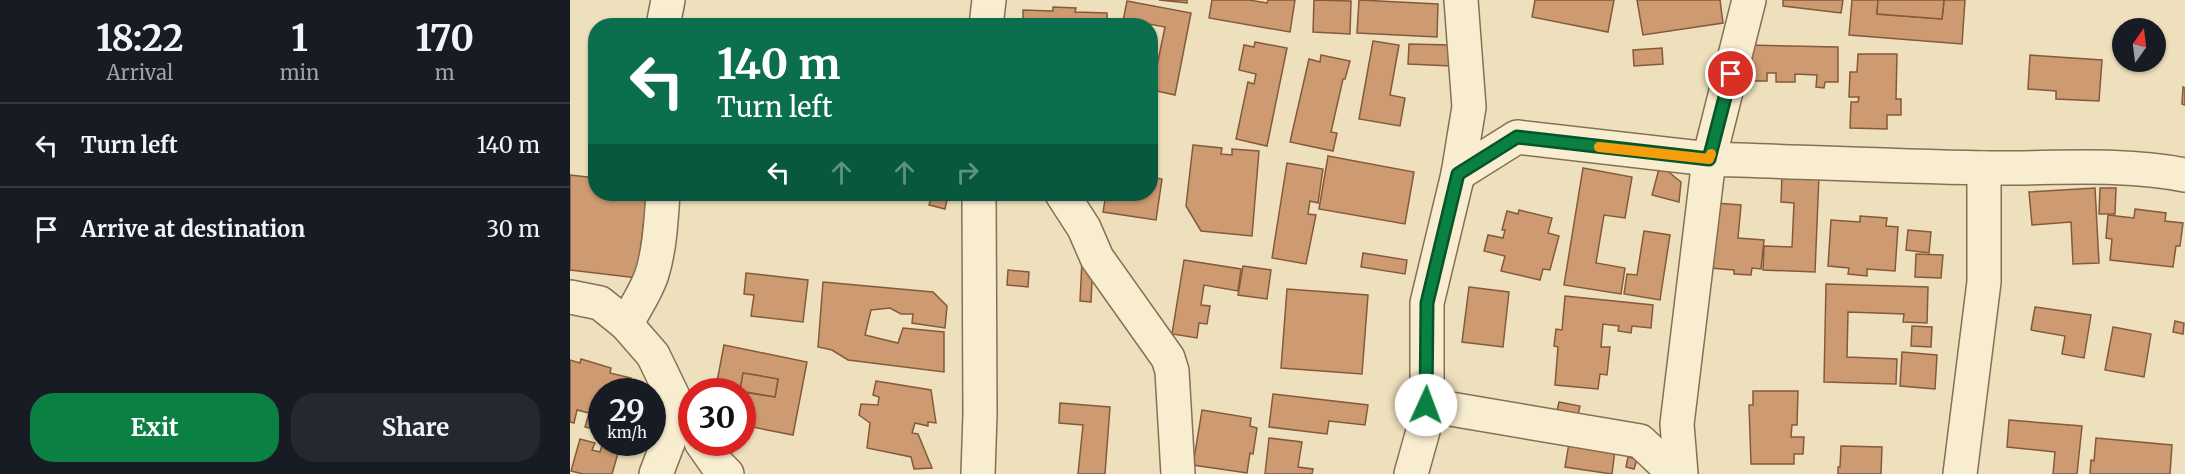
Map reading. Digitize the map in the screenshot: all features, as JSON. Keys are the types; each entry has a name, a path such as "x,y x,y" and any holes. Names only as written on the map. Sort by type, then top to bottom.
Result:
{"street":[{"path":"665,18 668,0"},
{"path":"987,18 989,0"},
{"path":"1412,474 1423,431 1426,405 1427,303 1458,174 1469,107 1461,0"},
{"path":"1681,474 1677,424 1709,159 1749,0"},
{"path":"1469,107 1517,137 1709,159 1984,168 2111,168 2166,172 2185,176"},
{"path":"1458,174 1517,137"},
{"path":"1960,474 1984,282 1984,168"},
{"path":"626,324 652,274 663,201"},
{"path":"978,474 979,201"},
{"path":"1067,201 1084,228 1097,258 1168,358 1172,371 1178,474"},
{"path":"570,297 600,303 626,324 653,355 678,404"},
{"path":"1426,405 1640,441 1676,474"},
{"path":"1640,441 1677,424"},
{"path":"656,474 678,434"},
{"path":"711,456 727,474"}],"building":[{"path":"1159,0 1187,0 1187,3"},
{"path":"1212,0 1249,0 1267,3 1268,0 1295,0 1290,32 1209,18"},
{"path":"1314,0 1351,1 1350,34 1313,32"},
{"path":"1359,0 1438,4 1437,37 1357,33"},
{"path":"1535,0 1614,0 1608,32 1532,17"},
{"path":"1637,0 1720,0 1723,23 1643,35"},
{"path":"1783,0 1843,0 1841,13 1783,6"},
{"path":"1852,0 1878,0 1877,14 1942,19 1944,0 1965,0 1962,44 1849,35"},
{"path":"1878,0 1944,0 1942,19 1877,14"},
{"path":"1127,1 1191,13 1175,95 1158,91 1158,61 1165,27 1158,26 1158,18 1124,18"},
{"path":"1053,7 1076,8 1075,12 1107,13 1107,18 1023,18 1023,10 1053,11"},
{"path":"1373,41 1399,45 1390,95 1405,98 1400,126 1359,119"},
{"path":"1255,42 1287,48 1267,146 1236,139 1248,82 1254,84 1256,74 1239,70 1244,45 1254,47"},
{"path":"1409,44 1451,45 1451,66 1408,64"},
{"path":"1747,45 1838,47 1838,82 1825,82 1824,88 1816,87 1817,75 1795,74 1795,82 1776,82 1776,73 1767,73 1767,81 1746,81"},
{"path":"1662,48 1663,64 1634,66 1633,50"},
{"path":"1858,54 1897,54 1896,99 1901,99 1901,115 1887,115 1887,129 1850,128 1851,102 1858,102 1859,97 1849,97 1850,72 1857,72"},
{"path":"1321,55 1350,61 1345,79 1343,79 1331,132 1337,133 1333,151 1290,142 1309,59 1320,62"},
{"path":"2030,55 2102,60 2099,101 2056,99 2056,91 2028,89"},
{"path":"2183,87 2185,88 2185,105 2182,104"},
{"path":"1193,145 1222,148 1221,154 1232,155 1232,149 1259,151 1252,236 1201,231 1186,206"},
{"path":"1328,156 1414,172 1405,224 1319,209"},
{"path":"1287,163 1323,169 1318,203 1310,201 1308,214 1316,215 1306,264 1272,258"},
{"path":"1660,165 1681,182 1679,202 1652,195"},
{"path":"1583,168 1632,177 1625,218 1604,215 1596,263 1625,268 1621,294 1564,285"},
{"path":"1782,174 1819,176 1815,272 1763,270 1764,246 1792,247 1794,203 1781,202"},
{"path":"570,175 588,177 588,201 646,201 637,278 570,270"},
{"path":"1158,178 1162,179 1156,220 1103,212 1105,201 1158,201"},
{"path":"2095,188 2099,263 2073,264 2071,222 2032,225 2029,192"},
{"path":"2100,188 2116,188 2115,214 2099,214"},
{"path":"930,201 947,201 945,209 929,205"},
{"path":"1715,203 1741,205 1738,238 1764,240 1761,269 1752,268 1751,275 1734,274 1734,270 1710,268"},
{"path":"2135,209 2166,213 2165,221 2183,223 2180,246 2176,246 2173,267 2110,260 2112,239 2106,238 2108,215 2134,218"},
{"path":"1519,210 1552,218 1548,233 1559,236 1550,270 1543,269 1540,280 1501,271 1505,256 1484,251 1488,235 1503,238 1505,230 1502,230 1507,211 1518,214"},
{"path":"1860,216 1887,218 1886,226 1898,227 1895,271 1867,269 1867,276 1848,274 1849,268 1828,266 1831,220 1860,222"},
{"path":"1908,230 1931,232 1929,253 1906,250"},
{"path":"1644,231 1670,235 1660,300 1624,294 1627,274 1637,275"},
{"path":"1363,253 1407,260 1405,274 1361,267"},
{"path":"1916,254 1943,255 1941,278 1915,277"},
{"path":"1082,260 1093,260 1091,302 1080,301"},
{"path":"1184,260 1241,269 1238,291 1204,285 1201,305 1210,306 1207,324 1199,323 1197,338 1172,334"},
{"path":"1243,266 1271,270 1267,299 1238,295"},
{"path":"1008,270 1029,272 1028,287 1007,285"},
{"path":"746,273 808,280 803,322 751,316 754,295 744,294"},
{"path":"823,282 933,292 947,306 945,328 912,323 913,314 901,314 890,308 871,310 865,335 898,343 903,328 944,332 944,372 848,360 832,350 818,347"},
{"path":"1826,284 1928,287 1927,323 1903,322 1904,314 1848,312 1847,357 1897,359 1896,384 1824,382"},
{"path":"1469,287 1509,292 1503,347 1462,342"},
{"path":"1287,289 1368,295 1362,374 1281,368"},
{"path":"1565,296 1653,305 1651,328 1632,326 1631,333 1618,331 1619,326 1603,324 1601,347 1610,347 1607,375 1600,374 1598,389 1555,385 1558,347 1554,346 1556,329 1562,330"},
{"path":"2035,307 2091,315 2084,358 2062,354 2065,336 2031,330"},
{"path":"2175,321 2184,323 2183,334 2173,332"},
{"path":"1912,326 1932,327 1931,347 1911,346"},
{"path":"2113,327 2151,334 2144,377 2105,370"},
{"path":"724,345 807,362 793,435 756,428 756,394 775,397 778,379 743,373 742,378 718,378"},
{"path":"1902,352 1937,355 1935,389 1900,386"},
{"path":"581,359 611,368 610,373 631,378 588,378 588,413 577,410 574,423 570,422 570,360 580,363"},
{"path":"743,373 778,379 775,397 756,394 756,378 742,378"},
{"path":"876,381 931,390 936,423 928,422 928,426 915,423 912,433 918,434 932,468 914,469 911,457 867,448 870,423 859,415 861,404 878,405 879,397 873,395"},
{"path":"1753,391 1798,391 1797,425 1792,425 1791,437 1804,437 1803,454 1794,454 1794,464 1751,464 1749,405 1753,405"},
{"path":"1273,394 1368,405 1365,425 1329,421 1327,434 1269,427"},
{"path":"1559,402 1580,406 1578,415 1557,411"},
{"path":"1060,403 1110,407 1105,474 1078,474 1083,425 1059,423"},
{"path":"1202,410 1251,418 1250,426 1257,428 1247,473 1193,465"},
{"path":"2009,420 2082,426 2077,474 2053,474 2055,452 2007,447"},
{"path":"1269,438 1302,442 1298,467 1313,469 1312,474 1265,474"},
{"path":"2096,438 2172,445 2170,474 2090,474 2091,460 2094,461"},
{"path":"580,439 588,441 588,456 617,456 612,474 583,474 571,471"},
{"path":"1569,443 1615,450 1612,474 1565,467"},
{"path":"1841,446 1882,447 1881,474 1838,474"},
{"path":"1628,457 1637,459 1634,469 1626,467"}],"slow traffic":[{"path":"1599,147 1709,159 1711,154"}],"route":[{"path":"1426,405 1427,303 1458,174 1517,137 1709,159 1731,74"}]}
